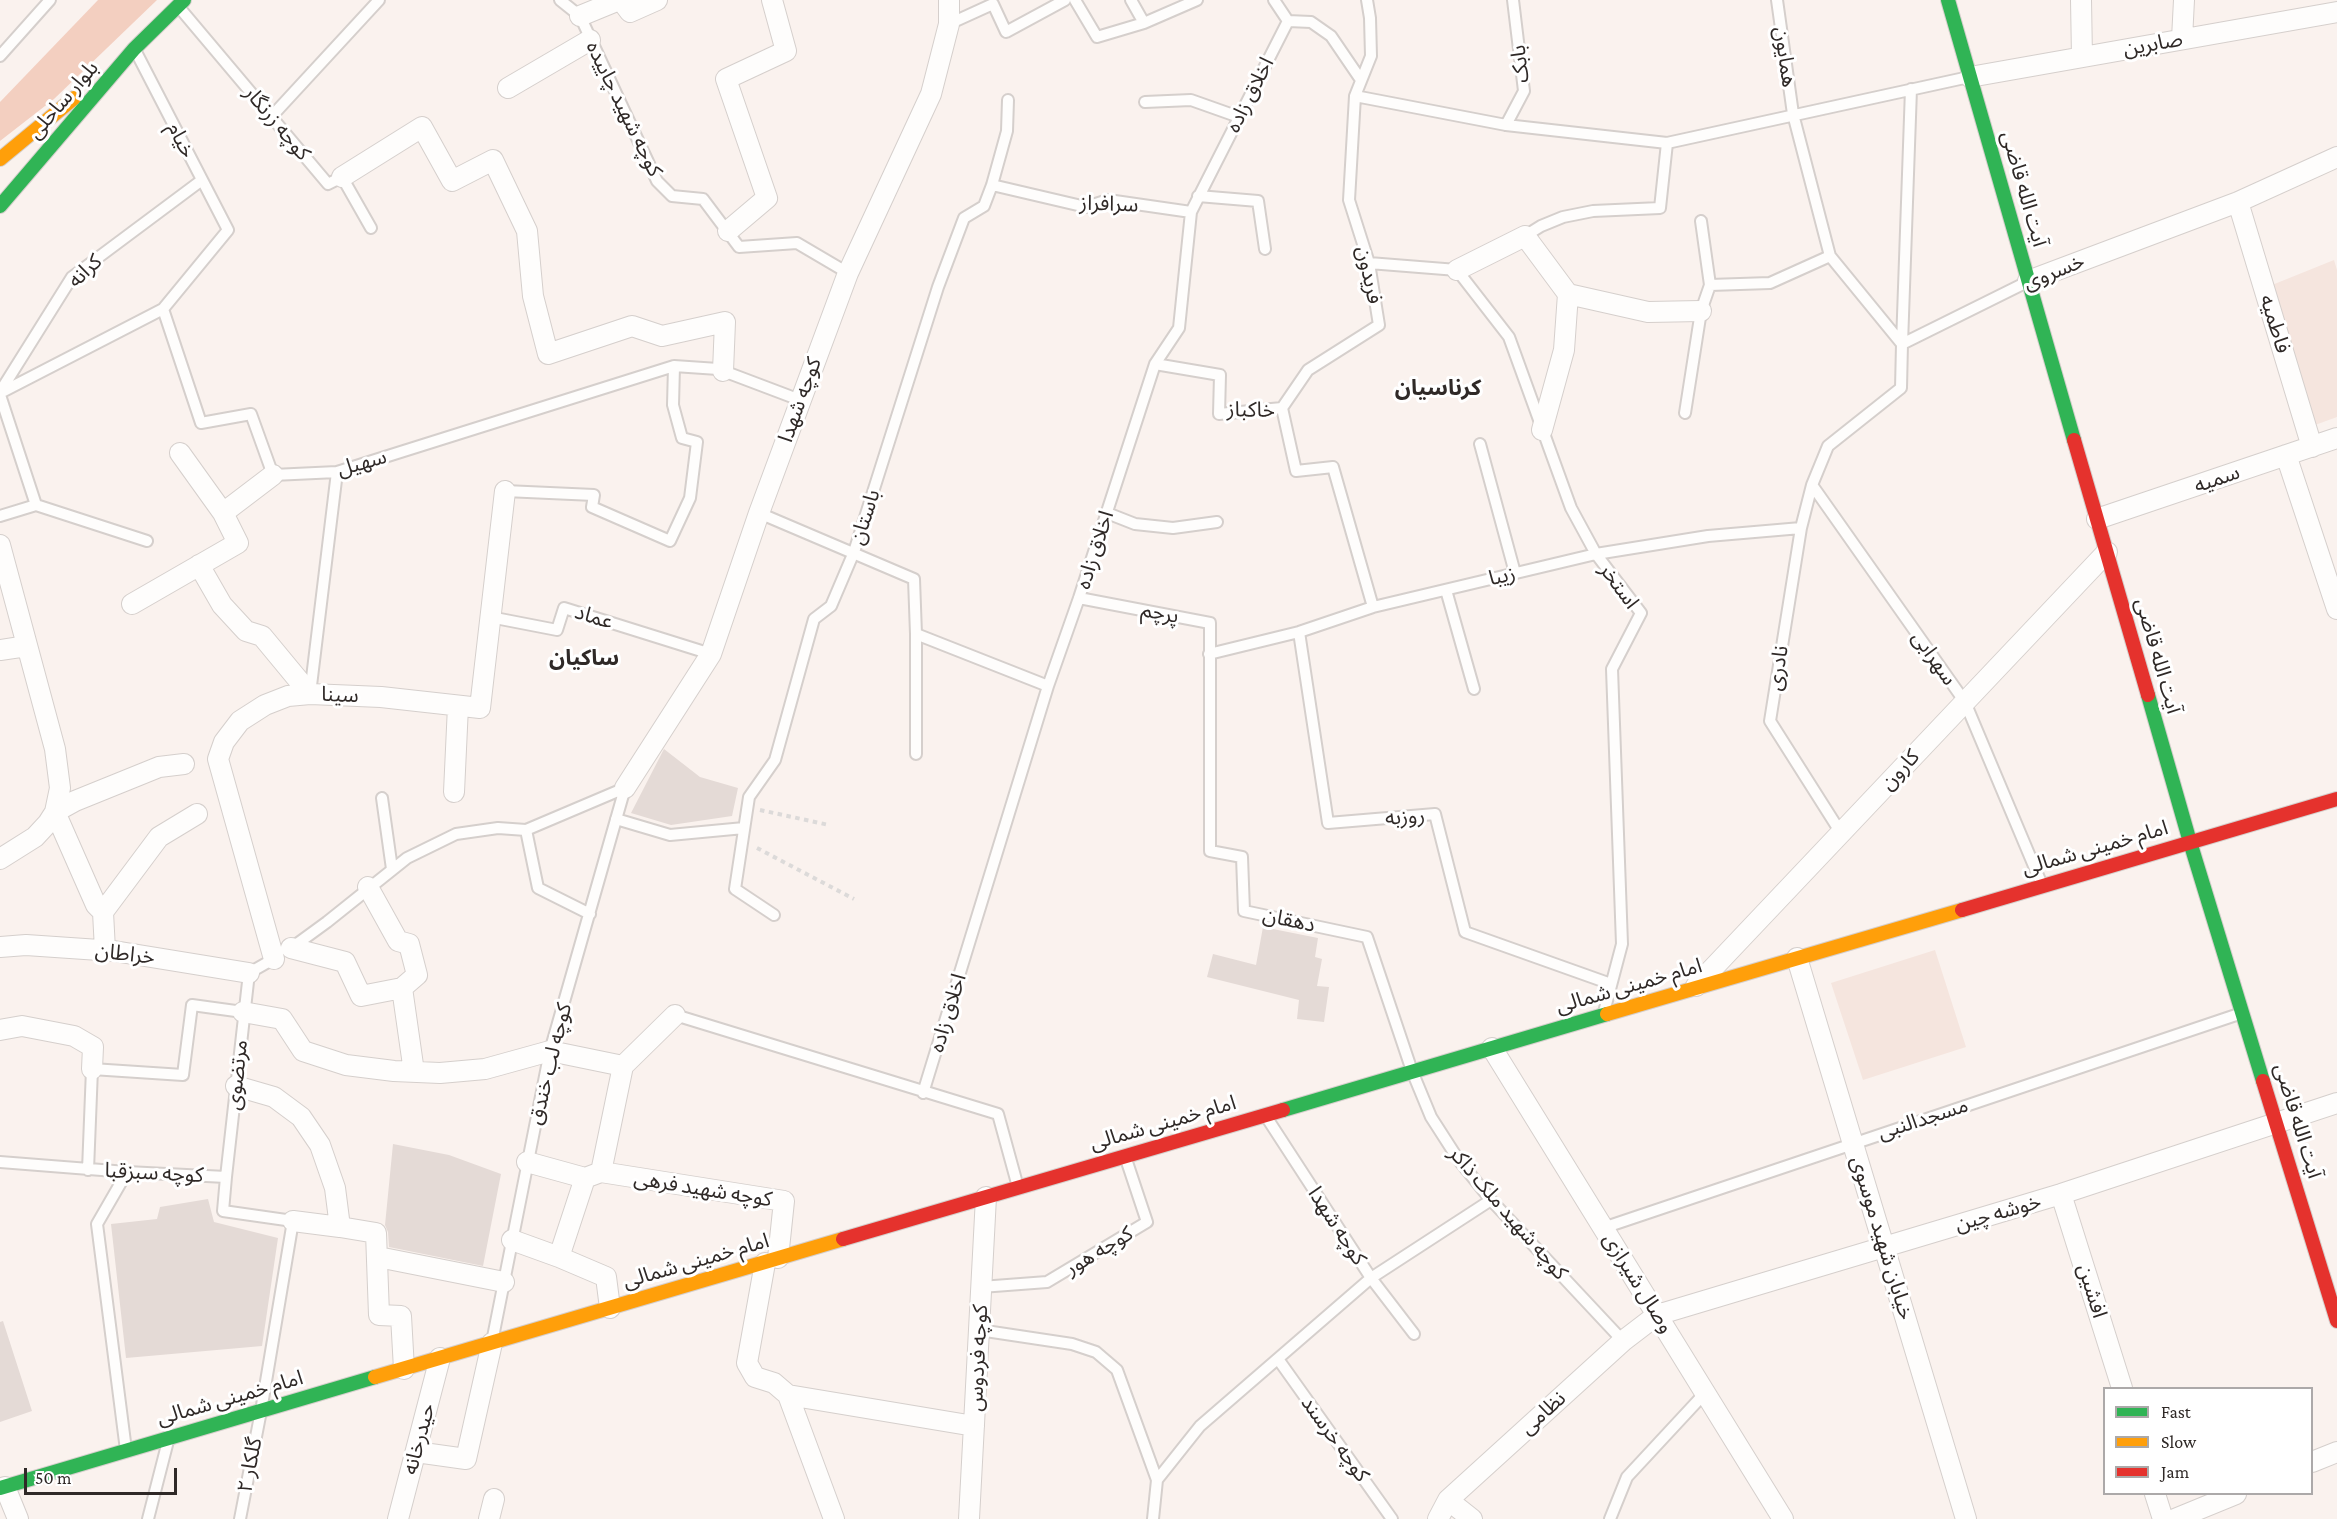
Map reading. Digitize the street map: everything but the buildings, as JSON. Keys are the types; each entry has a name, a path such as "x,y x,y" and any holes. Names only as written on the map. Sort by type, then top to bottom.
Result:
{"main road":[{"name":"آیت الله قاضی","path":"1948,0 2190,842 2337,1321"},
{"name":"بلوار ساحلی","path":"0,159 134,49 181,3"},
{"name":"بلوار ساحلی","path":"0,206 134,49"},
{"name":"امام خمینی شمالی","path":"2,1487 2337,798"}],"street":[{"path":"580,16 620,0 630,12 657,0"},
{"path":"728,231 766,198 726,79 786,51 772,0"},
{"name":"کوچه شهدا","path":"625,788 711,654 759,513 848,273 930,94 949,24 949,0"},
{"path":"2081,0 2082,57"},
{"path":"2182,39 2184,0"},
{"name":"صابرین","path":"1970,77 2337,12"},
{"path":"508,88 590,40"},
{"path":"342,177 422,128 452,181 494,160 527,231 532,296 548,354 632,326 662,336 725,322 723,371"},
{"name":"خسروی","path":"2028,281 2238,202 2337,157"},
{"name":"فاطمیه","path":"2238,202 2312,447"},
{"path":"1456,270 1525,236 1568,294 1564,350 1542,430"},
{"path":"1568,294 1648,312 1701,311"},
{"name":"سمیه","path":"2097,519 2337,438"},
{"path":"132,604 238,543 223,513 180,453"},
{"path":"2286,455 2337,609"},
{"path":"223,513 273,475"},
{"name":"سینا","path":"274,959 219,759 224,742 240,721 264,705 288,696 310,694 381,697 480,708 505,491"},
{"path":"0,545 55,749 60,788 55,812 48,824 35,837 0,859"},
{"name":"کارون","path":"1694,988 2107,552"},
{"path":"199,566 222,605 246,630 262,636 310,694"},
{"path":"0,650 27,646"},
{"path":"454,792 458,706"},
{"path":"55,812 75,801 159,767 184,764"},
{"path":"55,812 96,905 104,912"},
{"path":"105,950 104,912 159,837 197,814"},
{"path":"291,948 345,962 361,996 402,988 417,975 409,944 398,941 368,887"},
{"name":"خراطان","path":"0,947 26,945 105,950 249,973"},
{"name":"خیابان شهید موسوی","path":"1797,958 1965,1519"},
{"path":"402,988 414,1072"},
{"path":"243,1012 282,1019 303,1052 346,1065 440,1073 485,1069 550,1051 623,1066"},
{"path":"558,1257 593,1175 623,1066 675,1015"},
{"path":"0,1030 22,1026 74,1036 93,1047 92,1069"},
{"name":"وصال شیرازی","path":"1492,1048 1783,1519"},
{"path":"236,1086 274,1097 301,1117 320,1145 332,1177 340,1227"},
{"name":"خوشه چین","path":"1657,1315 2061,1194 2337,1103"},
{"path":"527,1162 593,1175"},
{"name":"کوچه شهید فرهی","path":"593,1175 784,1201 771,1261"},
{"name":"افشین","path":"2061,1194 2121,1387"},
{"name":"کوچه فردوس","path":"969,1519 986,1197"},
{"path":"293,1221 376,1233 379,1315 401,1316 404,1369"},
{"path":"512,1240 606,1276 610,1308"},
{"path":"378,1257 504,1282"},
{"path":"771,1261 747,1363 755,1377 774,1383 788,1395 834,1519"},
{"name":"نظامی","path":"1438,1519 1448,1500 1623,1341 1657,1315"},
{"path":"416,1452 466,1459 492,1343"},
{"name":"حیدرخانه","path":"398,1519 440,1358"},
{"path":"788,1395 974,1426"},
{"path":"2313,1462 2337,1452"},
{"path":"2,1487 18,1519"},
{"path":"2156,1495 2163,1519"},
{"path":"2175,1519 2234,1495"},
{"path":"489,1519 494,1499"},
{"path":"1448,1500 1472,1519"}],"lane":[{"path":"0,67 4,52 50,0"},
{"path":"272,116 379,0"},
{"name":"کوچه شهید چاییده","path":"560,0 580,16 657,181 672,196 703,199 739,247 798,243 848,273"},
{"path":"949,24 993,4 1006,32 1065,0"},
{"path":"1075,0 1097,37 1144,24 1197,0"},
{"path":"1131,0 1144,24"},
{"path":"1274,0 1288,21 1311,22 1331,36 1361,80"},
{"name":"فریدون","path":"1282,408 1308,370 1379,325 1369,263 1349,200 1355,96 1371,56 1367,0"},
{"name":"بابک","path":"1506,125 1524,91 1513,0"},
{"name":"همایون","path":"1777,0 1793,114 1830,256"},
{"name":"کوچه زرنگار","path":"181,3 328,184 342,177"},
{"name":"اخلاق زاده","path":"923,1093 1048,686 1155,364 1179,327 1191,212 1288,21"},
{"name":"خیام","path":"134,49 228,230 163,309"},
{"path":"1355,96 1506,125 1667,143 1970,77"},
{"path":"1812,485 1828,446 1901,388 1911,89"},
{"name":"باستان","path":"774,915 735,889 749,797 775,760 814,619 831,606 854,552 934,298 964,218 984,206 992,185 1007,131 1008,100"},
{"path":"1145,102 1191,100 1239,117"},
{"path":"1525,236 1563,217 1593,211 1660,208 1667,143"},
{"path":"342,177 371,228"},
{"name":"کرانه","path":"0,394 72,277 202,180"},
{"name":"سرافراز","path":"992,185 1086,207 1108,200 1191,212"},
{"path":"1198,196 1258,201 1265,249"},
{"path":"1685,413 1701,311 1710,285 1701,221"},
{"path":"1710,285 1770,283 1830,256 1902,344"},
{"path":"1369,263 1456,270"},
{"name":"استخر","path":"1456,270 1509,337 1571,508 1596,554 1641,613 1612,669 1622,944 1603,1015"},
{"name":"خسروی","path":"1902,344 2028,281"},
{"path":"36,505 0,394 163,309 201,423 252,414 273,475"},
{"name":"خاکباز","path":"1155,364 1220,375 1219,414 1282,408 1296,471 1334,467 1373,607"},
{"path":"505,491 594,495 592,507 670,541 690,498 697,442 682,438 673,405 674,366"},
{"name":"سهیل","path":"273,475 337,472 674,366 723,371 800,400"},
{"path":"1480,444 1515,573"},
{"path":"310,694 337,472"},
{"name":"نادری","path":"1812,485 1801,528 1770,721 1841,833"},
{"name":"سهرابی","path":"1812,485 1965,702 2042,885"},
{"path":"0,516 36,505 147,541"},
{"path":"759,513 914,579 916,754"},
{"path":"1107,513 1135,524 1173,528 1217,522"},
{"name":"زیبا","path":"1209,654 1299,632 1373,607 1596,554 1708,536 1801,528"},
{"path":"1446,590 1474,689"},
{"name":"پرچم","path":"1079,598 1210,623 1209,654"},
{"name":"عماد","path":"490,617 557,630 564,608 711,654"},
{"name":"روزبه","path":"1299,632 1328,823 1436,814 1465,932 1611,984"},
{"path":"916,634 1048,686"},
{"name":"دهقان","path":"1209,654 1210,851 1242,857 1245,911 1367,937 1412,1071"},
{"path":"249,973 291,948 327,922 407,858 456,834 498,828 526,830 625,788"},
{"name":"کوچه لب خندق","path":"492,1343 550,1051 625,788"},
{"path":"382,798 393,869"},
{"path":"616,819 670,835 744,828"},
{"path":"526,830 538,888 590,914"},
{"name":"مرتضوی","path":"226,1177 249,973"},
{"path":"88,1170 92,1069 183,1075 192,1005 243,1012"},
{"name":"مسجدالنبی","path":"1603,1228 1853,1142 2243,1013"},
{"path":"675,1015 923,1093 998,1114 1018,1188"},
{"name":"کوچه شهید ملک ذاکر","path":"1412,1071 1431,1117 1458,1159 1491,1200 1623,1341"},
{"name":"کوچه شهدا","path":"1265,1115 1371,1278 1414,1334"},
{"name":"کوچه هور","path":"981,1287 1047,1282 1147,1222 1125,1156"},
{"name":"کوچه سبزقبا","path":"0,1162 88,1170 226,1177 223,1211 293,1221"},
{"path":"127,1172 97,1224 127,1451"},
{"path":"1157,1480 1200,1426 1371,1278 1491,1200"},
{"path":"261,1411 293,1221"},
{"path":"979,1330 1072,1344 1096,1352 1117,1370 1157,1480 1153,1519"},
{"name":"کوچه خرسند","path":"1278,1359 1392,1519"},
{"path":"1610,1519 1627,1477 1705,1393"},
{"name":"گلکار ۲","path":"240,1519 261,1411"},
{"path":"148,1519 169,1437"}],"path":[{"path":"747,808 829,825"},
{"path":"742,840 854,899"}],"shaded area":[{"path":"98,0 157,0 54,99 0,141 0,102"},
{"path":"2334,260 2337,270 2337,417 2315,425 2272,285"},
{"path":"1935,950 1966,1047 1863,1080 1831,983"}],"traffic: fast":[{"path":"0,206 134,49 184,0"},
{"path":"1948,0 2074,440"},
{"path":"2148,695 2263,1081"},
{"path":"1283,1110 1607,1014"},
{"path":"0,1488 375,1377"}],"traffic: slow":[{"path":"0,159 74,98"},
{"path":"1607,1014 1962,910"},
{"path":"375,1377 843,1239"}],"traffic: jam":[{"path":"2074,440 2148,695"},
{"path":"1962,910 2337,799"},
{"path":"2263,1081 2337,1321"},
{"path":"843,1239 1283,1110"}],"district":[{"name":"کرناسیان","path":"1438,388"},
{"name":"ساکیان","path":"584,658"}]}
